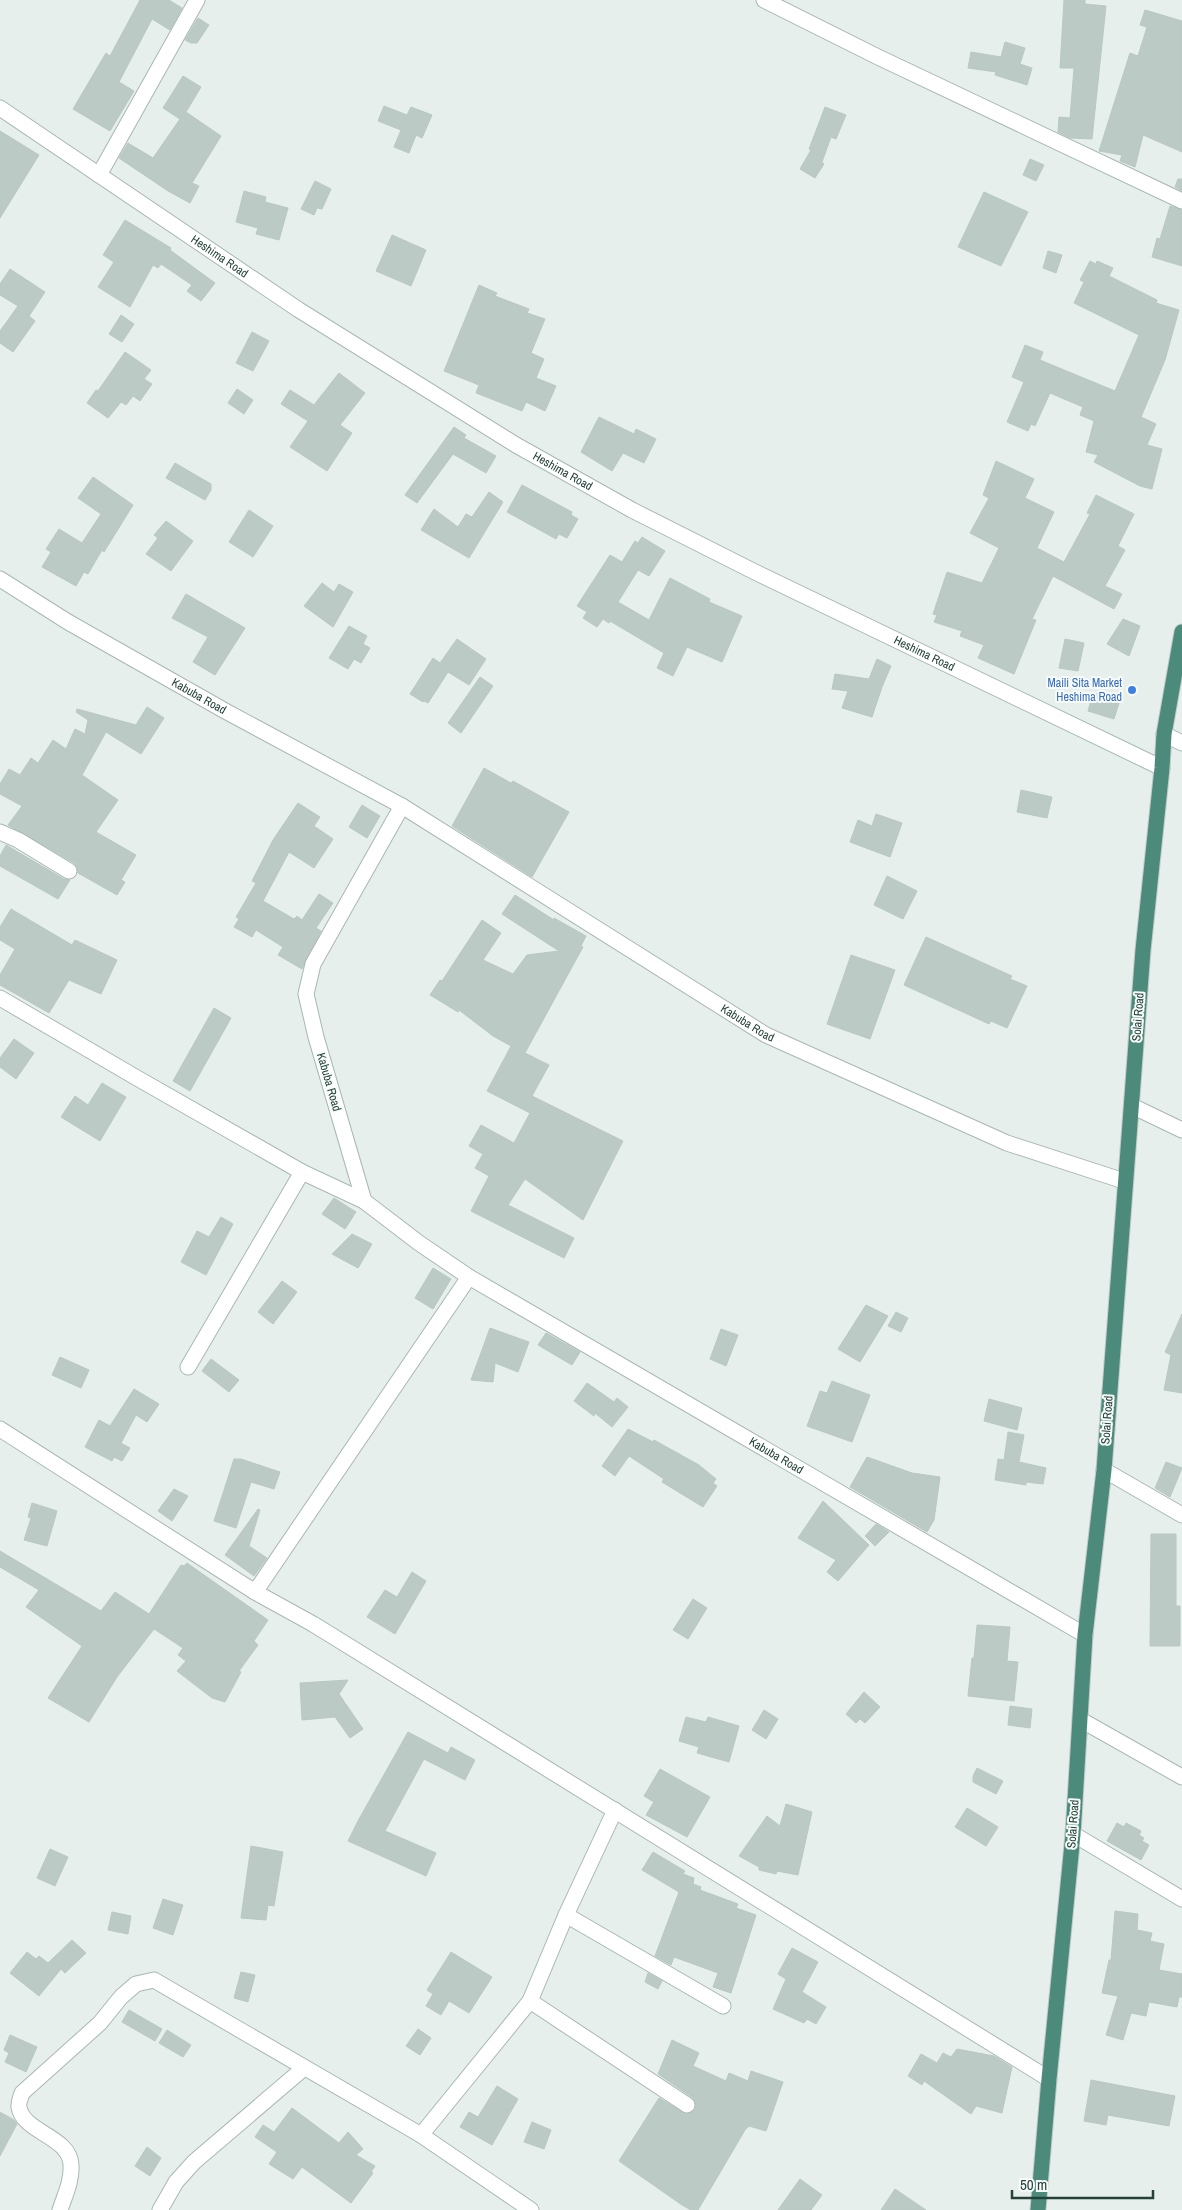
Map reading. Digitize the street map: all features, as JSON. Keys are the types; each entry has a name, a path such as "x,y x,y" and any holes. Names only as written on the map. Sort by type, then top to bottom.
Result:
{"highway":[{"name":"Solai Road","path":"1038,2210 1073,1834 1085,1634 1104,1470 1124,1181 1132,1106 1143,950 1164,734 1182,632"}],"street":[{"path":"100,175 197,0"},
{"path":"764,0 878,57 1182,201"},
{"name":"Heshima Road","path":"0,108 299,310 516,445 632,510 764,576 1162,768"},
{"name":"Kabuba Road","path":"0,579 68,622 228,712 402,806 766,1035 1007,1143 1124,1181"},
{"path":"1164,734 1182,743"},
{"name":"Kabuba Road","path":"364,1201 316,1037 306,994 313,964 402,806"},
{"path":"0,832 18,840 69,871"},
{"name":"Kabuba Road","path":"0,998 302,1172 364,1201 419,1244 469,1277 1085,1634"},
{"path":"1132,1106 1182,1130"},
{"path":"188,1367 302,1172"},
{"path":"255,1592 469,1277"},
{"path":"0,1429 255,1592 313,1624 1049,2079"},
{"path":"1104,1470 1182,1515"},
{"path":"1081,1720 1182,1777"},
{"path":"421,2135 530,2001 566,1915 615,1810"},
{"path":"1073,1834 1182,1899"},
{"path":"566,1915 723,2006"},
{"path":"60,2210 70,2183 72,2164 67,2150 29,2123 20,2113 18,2105 22,2093 100,2023 121,1997 136,1984 154,1980 421,2135 531,2210"},
{"path":"530,2001 687,2105"},
{"path":"160,2210 176,2182 194,2162 304,2068"}],"building":[{"path":"140,0 169,0 182,8 170,30 152,19 119,82 134,91 110,131 73,109 106,53 110,56"},
{"path":"1064,0 1085,0 1085,4 1106,6 1092,139 1070,138 1058,132 1059,117 1070,118 1074,68 1060,68"},
{"path":"1145,10 1182,21 1182,152 1143,135 1135,167 1120,161 1122,155 1099,151 1130,53 1138,56 1147,27 1140,25"},
{"path":"198,18 209,25 197,43 191,43 185,40"},
{"path":"1005,42 1025,48 1020,64 1032,68 1027,85 995,75 996,72 968,68 971,52 1001,57"},
{"path":"183,76 201,87 186,112 221,136 192,183 199,186 190,203 168,191 119,158 128,143 153,158 180,119 163,108"},
{"path":"384,106 407,115 411,107 432,115 422,138 416,135 409,153 394,147 401,130 378,121"},
{"path":"825,107 846,115 836,139 831,137 822,162 824,164 815,178 800,169 811,150 809,149"},
{"path":"0,131 39,155 0,218"},
{"path":"1030,159 1044,165 1036,181 1023,175"},
{"path":"1178,179 1182,179 1182,191 1175,187"},
{"path":"315,181 331,189 322,209 317,208 314,215 301,209"},
{"path":"244,191 266,197 265,202 288,208 279,240 256,234 258,228 236,222"},
{"path":"984,192 1028,212 1001,266 958,247"},
{"path":"1170,206 1182,210 1182,266 1152,257 1157,238 1160,239"},
{"path":"125,220 171,248 170,250 215,283 201,301 187,291 192,285 161,264 158,268 153,265 130,307 98,287 114,262 103,255"},
{"path":"392,235 426,250 411,286 376,271"},
{"path":"1048,251 1062,255 1056,273 1043,268"},
{"path":"1090,261 1096,264 1097,261 1113,268 1109,276 1157,300 1156,303 1179,310 1165,360 1141,417 1156,424 1147,445 1162,449 1152,489 1140,486 1094,462 1098,455 1086,452 1094,421 1080,415 1083,407 1050,393 1035,426 1031,424 1028,431 1007,422 1024,382 1012,377 1025,345 1043,352 1040,360 1115,391 1139,335 1074,303 1084,282 1080,280"},
{"path":"10,269 45,292 29,316 35,321 13,352 0,343 0,331 18,306 0,295 0,284"},
{"path":"479,285 497,293 495,296 529,309 527,313 545,319 531,353 544,359 536,378 556,386 545,411 526,402 522,411 476,393 479,385 444,371"},
{"path":"121,315 134,324 122,342 109,334"},
{"path":"252,332 269,341 253,371 236,363"},
{"path":"125,352 151,370 144,379 152,384 140,401 133,396 126,405 121,402 108,418 87,403 96,390 98,391"},
{"path":"339,373 365,393 340,425 352,433 327,471 290,447 308,421 281,404 290,390 314,405"},
{"path":"237,389 253,400 244,414 228,403"},
{"path":"599,417 634,434 636,429 656,439 644,463 623,453 612,471 581,452"},
{"path":"454,427 466,435 464,438 496,456 486,473 453,454 417,503 405,495"},
{"path":"996,461 1034,479 1025,498 1054,512 1037,548 1064,562 1090,514 1087,513 1096,495 1134,514 1118,546 1125,550 1105,586 1122,594 1114,609 1053,576 1032,619 1036,620 1014,674 978,658 984,645 960,636 962,631 934,622 937,615 933,614 947,572 982,583 999,548 970,533 989,498 983,495"},
{"path":"175,463 211,484 211,490 205,500 166,478"},
{"path":"93,477 133,505 104,552 102,550 88,574 84,572 76,586 42,567 51,552 46,549 59,529 82,543 101,514 78,498"},
{"path":"522,485 572,512 571,515 578,519 567,538 559,534 556,539 507,512"},
{"path":"489,492 503,502 469,558 421,530 434,509 458,527 466,514 472,517"},
{"path":"249,510 273,526 253,557 229,542"},
{"path":"166,521 193,541 171,571 146,554 158,538 154,535"},
{"path":"642,537 665,551 649,576 638,570 618,602 649,620 670,578 710,599 709,602 742,616 722,662 687,647 673,676 657,668 664,653 610,621 609,623 603,619 597,627 583,618 587,612 577,606 610,555 622,562 635,541 638,543"},
{"path":"322,583 334,592 339,584 353,592 333,627 304,606"},
{"path":"186,594 245,628 215,675 193,662 208,637 172,618"},
{"path":"1123,619 1140,626 1129,656 1107,644"},
{"path":"349,626 367,636 363,644 370,648 361,663 354,659 348,669 329,658"},
{"path":"457,639 486,659 469,685 448,672 428,703 410,694 433,658 440,663"},
{"path":"1065,639 1084,643 1078,671 1059,668"},
{"path":"877,659 891,666 872,717 842,708 848,691 832,689 835,674 869,679"},
{"path":"480,677 493,686 461,733 448,723"},
{"path":"1093,693 1120,700 1114,719 1088,711"},
{"path":"147,707 164,718 141,754 106,732 82,775 118,800 96,832 136,855 121,880 125,882 117,895 78,873 74,863 8,825 22,806 0,794 0,784 9,769 20,775 31,758 38,763 53,740 66,749 75,729 85,734 88,720 76,712 77,709 136,725"},
{"path":"484,768 511,783 513,781 569,812 532,877 452,826"},
{"path":"1021,790 1052,797 1047,818 1017,812"},
{"path":"298,803 320,817 314,826 333,839 314,868 289,852 263,901 294,919 297,916 302,920 319,894 333,903 316,928 321,931 302,969 278,955 283,947 256,930 252,937 234,927 239,919 236,917 256,883 252,881 273,840"},
{"path":"362,805 380,816 367,838 349,827"},
{"path":"876,814 902,823 890,857 850,842 858,820 872,826"},
{"path":"6,845 64,879 70,880 58,899 0,866 0,856"},
{"path":"887,876 917,891 903,919 874,905"},
{"path":"515,895 554,920 554,918 586,936 581,946 583,947 525,1053 549,1065 532,1096 623,1141 583,1220 525,1179 508,1205 574,1238 564,1258 471,1211 489,1176 475,1168 483,1154 469,1146 481,1125 514,1143 530,1113 487,1091 511,1046 493,1036 459,1010 458,1012 430,995 440,980 442,981 482,920 501,933 483,960 513,974 527,955 559,951 502,914"},
{"path":"11,909 72,945 75,940 117,960 101,994 69,980 49,1013 0,985 0,975 15,949 0,940 0,927"},
{"path":"926,937 1012,976 1010,979 1027,986 1007,1028 991,1021 989,1024 904,985"},
{"path":"851,955 895,970 870,1039 827,1024"},
{"path":"214,1008 231,1018 190,1091 173,1081"},
{"path":"14,1039 34,1053 16,1079 0,1067 0,1058"},
{"path":"102,1083 126,1097 100,1141 61,1117 75,1096 88,1105"},
{"path":"334,1198 356,1212 345,1229 322,1214"},
{"path":"221,1217 233,1224 206,1275 181,1262 197,1231 209,1237"},
{"path":"352,1234 372,1244 358,1268 332,1254"},
{"path":"433,1268 451,1279 433,1309 415,1298"},
{"path":"282,1281 297,1292 273,1324 258,1312"},
{"path":"866,1305 888,1316 860,1362 838,1349"},
{"path":"896,1312 908,1318 901,1332 888,1326"},
{"path":"1182,1314 1182,1393 1164,1390 1171,1355 1165,1352"},
{"path":"490,1328 529,1342 518,1372 495,1363 493,1382 471,1380"},
{"path":"721,1329 738,1335 726,1366 710,1359"},
{"path":"546,1333 580,1352 572,1365 538,1345"},
{"path":"60,1357 89,1370 81,1388 52,1375"},
{"path":"211,1359 239,1380 229,1392 202,1371"},
{"path":"832,1381 870,1395 852,1442 807,1426 820,1391 827,1393"},
{"path":"587,1383 614,1402 617,1398 628,1407 612,1427 595,1413 594,1416 574,1401"},
{"path":"134,1389 159,1404 147,1422 136,1415 121,1443 130,1448 122,1461 114,1457 112,1461 85,1447 99,1420 110,1426"},
{"path":"989,1399 1022,1408 1017,1430 984,1421"},
{"path":"628,1429 653,1442 654,1440 699,1465 716,1479 713,1483 717,1486 703,1507 662,1482 664,1479 629,1456 615,1476 602,1466"},
{"path":"1008,1432 1024,1435 1019,1462 1046,1468 1043,1484 1026,1482 1026,1485 995,1480 998,1459 1004,1460"},
{"path":"867,1457 912,1473 940,1477 934,1520 927,1532 850,1487"},
{"path":"234,1459 241,1459 280,1472 274,1489 251,1482 236,1528 214,1521"},
{"path":"1166,1462 1182,1468 1170,1497 1155,1488"},
{"path":"174,1489 188,1496 172,1521 158,1511"},
{"path":"823,1501 869,1545 838,1581 827,1572 836,1560 798,1538"},
{"path":"32,1503 57,1511 47,1546 24,1540 31,1518 28,1517"},
{"path":"258,1509 260,1510 249,1546 267,1558 254,1576 225,1555"},
{"path":"876,1524 889,1532 875,1546 865,1536"},
{"path":"1151,1534 1176,1534 1176,1606 1180,1606 1180,1646 1150,1646"},
{"path":"0,1551 101,1611 115,1592 149,1614 181,1565 184,1566 187,1563 268,1620 254,1641 258,1645 239,1671 241,1672 225,1702 212,1698 177,1671 186,1661 178,1655 183,1648 154,1629 117,1677 89,1722 48,1698 82,1646 26,1607 39,1590 0,1567"},
{"path":"412,1572 426,1581 395,1634 367,1617 385,1590 397,1597"},
{"path":"693,1599 707,1608 688,1639 673,1630"},
{"path":"977,1625 1010,1627 1007,1661 1018,1662 1014,1701 968,1696"},
{"path":"348,1680 339,1694 363,1729 350,1738 335,1717 302,1720 300,1683"},
{"path":"864,1692 880,1707 865,1723 860,1719 856,1723 846,1714"},
{"path":"1010,1706 1032,1709 1030,1728 1008,1725"},
{"path":"764,1710 778,1719 766,1739 752,1730"},
{"path":"686,1717 706,1722 708,1717 739,1726 729,1762 697,1753 699,1747 679,1741"},
{"path":"408,1732 448,1753 451,1747 475,1760 465,1780 424,1759 385,1831 436,1853 426,1876 348,1841"},
{"path":"977,1768 1003,1781 996,1794 973,1782 973,1776"},
{"path":"660,1769 710,1797 687,1837 646,1815 654,1802 644,1796"},
{"path":"786,1804 812,1812 798,1875 777,1871 776,1874 759,1870 759,1867 739,1856 767,1816 780,1826"},
{"path":"967,1808 998,1827 986,1846 955,1827"},
{"path":"1117,1823 1124,1827 1126,1823 1141,1831 1139,1835 1144,1838 1142,1841 1149,1845 1141,1860 1107,1841"},
{"path":"251,1846 283,1852 274,1906 268,1905 266,1920 241,1918"},
{"path":"50,1849 68,1857 55,1886 37,1878"},
{"path":"653,1852 685,1871 683,1874 694,1878 693,1884 701,1887 700,1890 738,1904 736,1908 756,1915 731,1993 713,1987 718,1973 674,1957 671,1965 655,1956 679,1892 642,1870"},
{"path":"163,1899 183,1905 173,1935 153,1928"},
{"path":"1115,1911 1138,1914 1137,1930 1152,1933 1150,1941 1164,1944 1159,1970 1182,1974 1182,1997 1179,1997 1177,2007 1149,2002 1146,2016 1131,2013 1123,2040 1106,2035 1118,1996 1102,1993 1109,1960 1111,1960"},
{"path":"112,1912 131,1916 128,1934 108,1930"},
{"path":"72,1940 86,1953 65,1973 61,1969 39,1996 10,1973 27,1952 36,1959 39,1956 48,1963"},
{"path":"792,1948 818,1962 802,1992 826,2007 816,2024 807,2019 804,2023 773,2009 786,1979 778,1974"},
{"path":"451,1952 492,1977 469,2013 449,2001 441,2015 426,2006 433,1994 427,1990"},
{"path":"241,1972 255,1975 248,2002 234,1998"},
{"path":"648,1973 662,1981 658,1989 645,1982"},
{"path":"129,2010 162,2029 155,2041 122,2022"},
{"path":"418,2029 431,2038 420,2055 406,2046"},
{"path":"167,2030 191,2045 183,2057 159,2043"},
{"path":"10,2035 37,2047 26,2072 5,2062 9,2053 4,2050"},
{"path":"672,2040 699,2053 693,2066 726,2081 729,2073 748,2081 751,2071 783,2082 766,2131 749,2126 745,2130 698,2210 691,2210 682,2205 619,2161 659,2098 686,2114 695,2110 696,2105 693,2098 658,2074"},
{"path":"957,2049 994,2056 1012,2067 1002,2113 976,2106 971,2114 924,2081 922,2085 908,2076 921,2054 937,2063 943,2053 951,2057"},
{"path":"1091,2080 1175,2096 1169,2126 1108,2115 1106,2125 1084,2121"},
{"path":"497,2086 518,2099 492,2145 460,2127 469,2112 478,2117"},
{"path":"292,2108 339,2143 348,2132 363,2149 356,2155 375,2166 371,2172 373,2173 351,2203 302,2167 293,2179 269,2164 277,2152 255,2137 263,2125 274,2132"},
{"path":"0,2112 14,2120 17,2124 0,2156"},
{"path":"532,2122 551,2130 544,2149 524,2142"},
{"path":"147,2147 161,2158 150,2176 135,2166"},
{"path":"800,2179 822,2195 811,2210 778,2210"},
{"path":"895,2189 926,2210 881,2210"}],"place":[{"name":"Maili Sita Market Heshima Road","path":"1132,690"}]}
